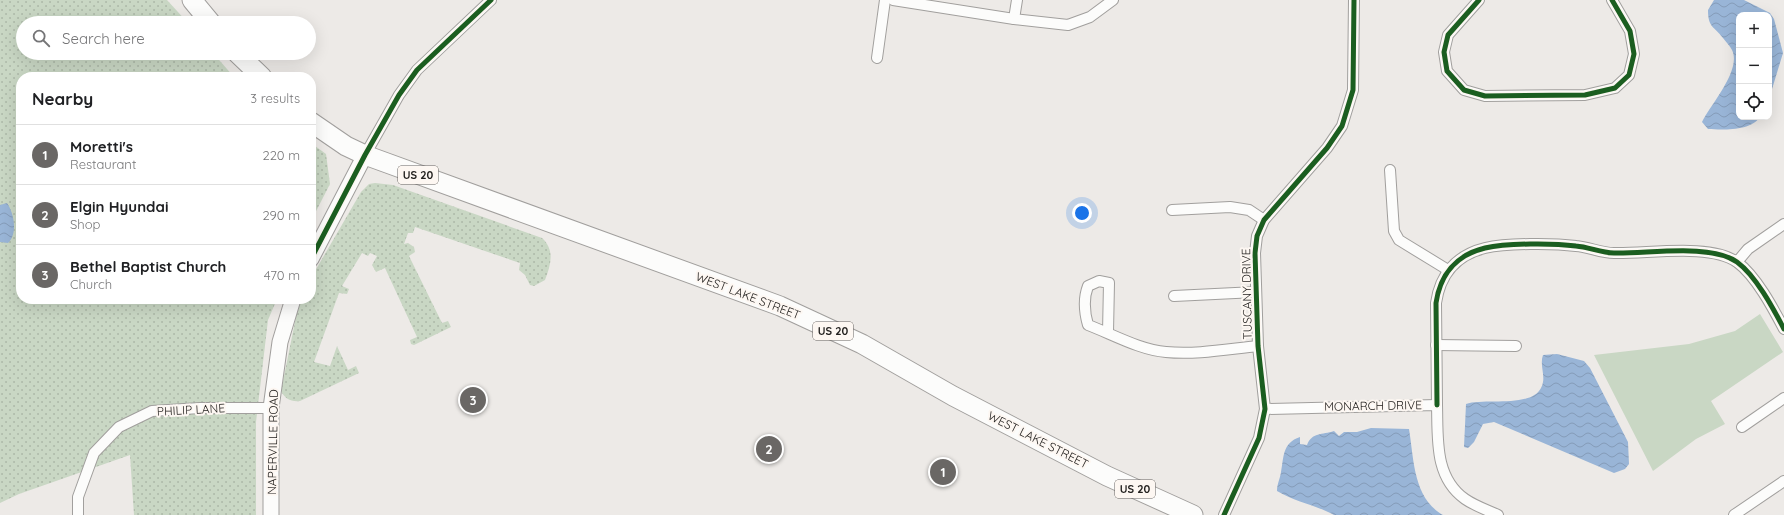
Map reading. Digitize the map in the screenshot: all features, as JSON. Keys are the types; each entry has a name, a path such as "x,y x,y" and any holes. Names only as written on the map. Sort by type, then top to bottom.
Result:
{"highway":[{"path":"192,0 206,16"},
{"path":"244,60 257,72"},
{"name":"WEST LAKE STREET","path":"316,125 346,146 365,156 780,306 862,344 960,399 1107,476 1193,515"}],"street":[{"path":"316,250 365,156 399,95 416,70 491,0"},
{"path":"877,58 885,0"},
{"path":"894,0 1014,19 1068,25 1090,17 1113,0"},
{"path":"1014,19 1017,0"},
{"name":"TUSCANY DRIVE","path":"1224,515 1259,438 1264,409 1258,346 1256,292 1257,236 1264,220 1327,148 1342,126 1353,90 1354,0"},
{"path":"1478,0 1448,35 1444,52 1447,71 1464,90 1485,96 1585,95 1615,88 1628,75 1634,54 1630,31 1612,0"},
{"path":"1390,170 1394,231 1399,240 1448,270"},
{"path":"1172,210 1230,207 1250,210 1264,220"},
{"path":"1737,262 1748,249 1784,224"},
{"path":"1437,405 1436,303 1438,290 1448,270 1468,254 1493,246 1563,245 1614,253 1710,252 1723,255 1737,262 1747,270 1784,329"},
{"path":"1108,332 1109,283 1099,281 1088,286 1085,294 1084,312 1088,325 1147,348 1166,352 1258,346"},
{"path":"1174,296 1256,292"},
{"name":"NAPERVILLE ROAD","path":"272,515 271,408 280,342 292,304"},
{"path":"1436,345 1516,346"},
{"path":"1742,427 1784,398"},
{"name":"MONARCH DRIVE","path":"1264,409 1437,405 1439,457 1444,474 1456,492 1466,499 1498,515"},
{"name":"PHILIP LANE","path":"78,515 78,497 94,453 119,427 152,411 200,408 271,408"},
{"path":"1734,515 1784,481"}],"green space":[{"path":"0,0 167,0 182,16 16,16 16,60 219,60 230,72 16,72 16,304 275,304 268,320 256,422 256,515 134,515 130,455 19,494 0,503"},
{"path":"316,147 326,154 330,184 316,211"},
{"path":"375,183 393,185 542,238 549,247 551,258 545,280 534,286 530,285 525,275 519,270 520,263 415,227 413,233 408,233 404,244 408,243 414,247 415,252 409,256 442,323 448,321 451,327 414,345 411,344 410,340 417,337 385,268 376,272 372,265 377,256 370,253 368,256 362,253 342,286 349,289 347,294 339,293 314,362 330,366 337,346 348,370 356,366 359,373 300,401 291,400 286,398 281,391 297,312 300,304 316,304 316,269 361,192 369,184"},
{"path":"1760,314 1783,352 1711,401 1725,424 1696,439 1653,471 1594,355 1689,344 1735,331"}],"water":[{"path":"1714,0 1744,0 1768,12 1736,12 1736,120 1758,120 1750,125 1736,129 1721,130 1708,129 1702,122 1729,77 1733,67 1734,58 1731,48 1710,24 1708,10"},
{"path":"1772,16 1774,19 1783,53 1772,89"},
{"path":"7,203 12,212 14,223 13,234 8,243 0,242 0,205"},
{"path":"1557,354 1584,361 1590,368 1628,442 1629,464 1625,469 1614,473 1494,422 1483,424 1474,442 1468,448 1464,447 1466,404 1474,402 1518,400 1528,398 1536,394 1543,384 1543,355"},
{"path":"1371,428 1409,429 1414,465 1420,488 1433,508 1443,515 1334,515 1277,491 1285,451 1294,440 1300,437 1300,444 1307,445 1312,438 1318,435 1334,431 1339,436 1344,432 1357,432"}],"cycle path":[{"path":"316,249 365,155 399,95 417,70 491,0"},
{"path":"1224,515 1259,438 1265,409 1258,346 1255,253 1257,236 1264,220 1327,148 1342,126 1353,90 1354,0"},
{"path":"1479,0 1448,35 1444,52 1447,71 1464,90 1485,96 1585,95 1615,88 1629,75 1634,54 1630,31 1612,0"},
{"path":"1437,405 1436,303 1441,284 1451,268 1458,261 1475,251 1494,246 1517,244 1555,244 1581,247 1609,253 1695,251 1725,256 1737,262 1751,275 1764,293 1784,329"}],"place":[{"name":"Bethel Baptist Church","path":"473,400"},
{"name":"Elgin Hyundai","path":"769,449"},
{"name":"Moretti's","path":"943,472"}]}
